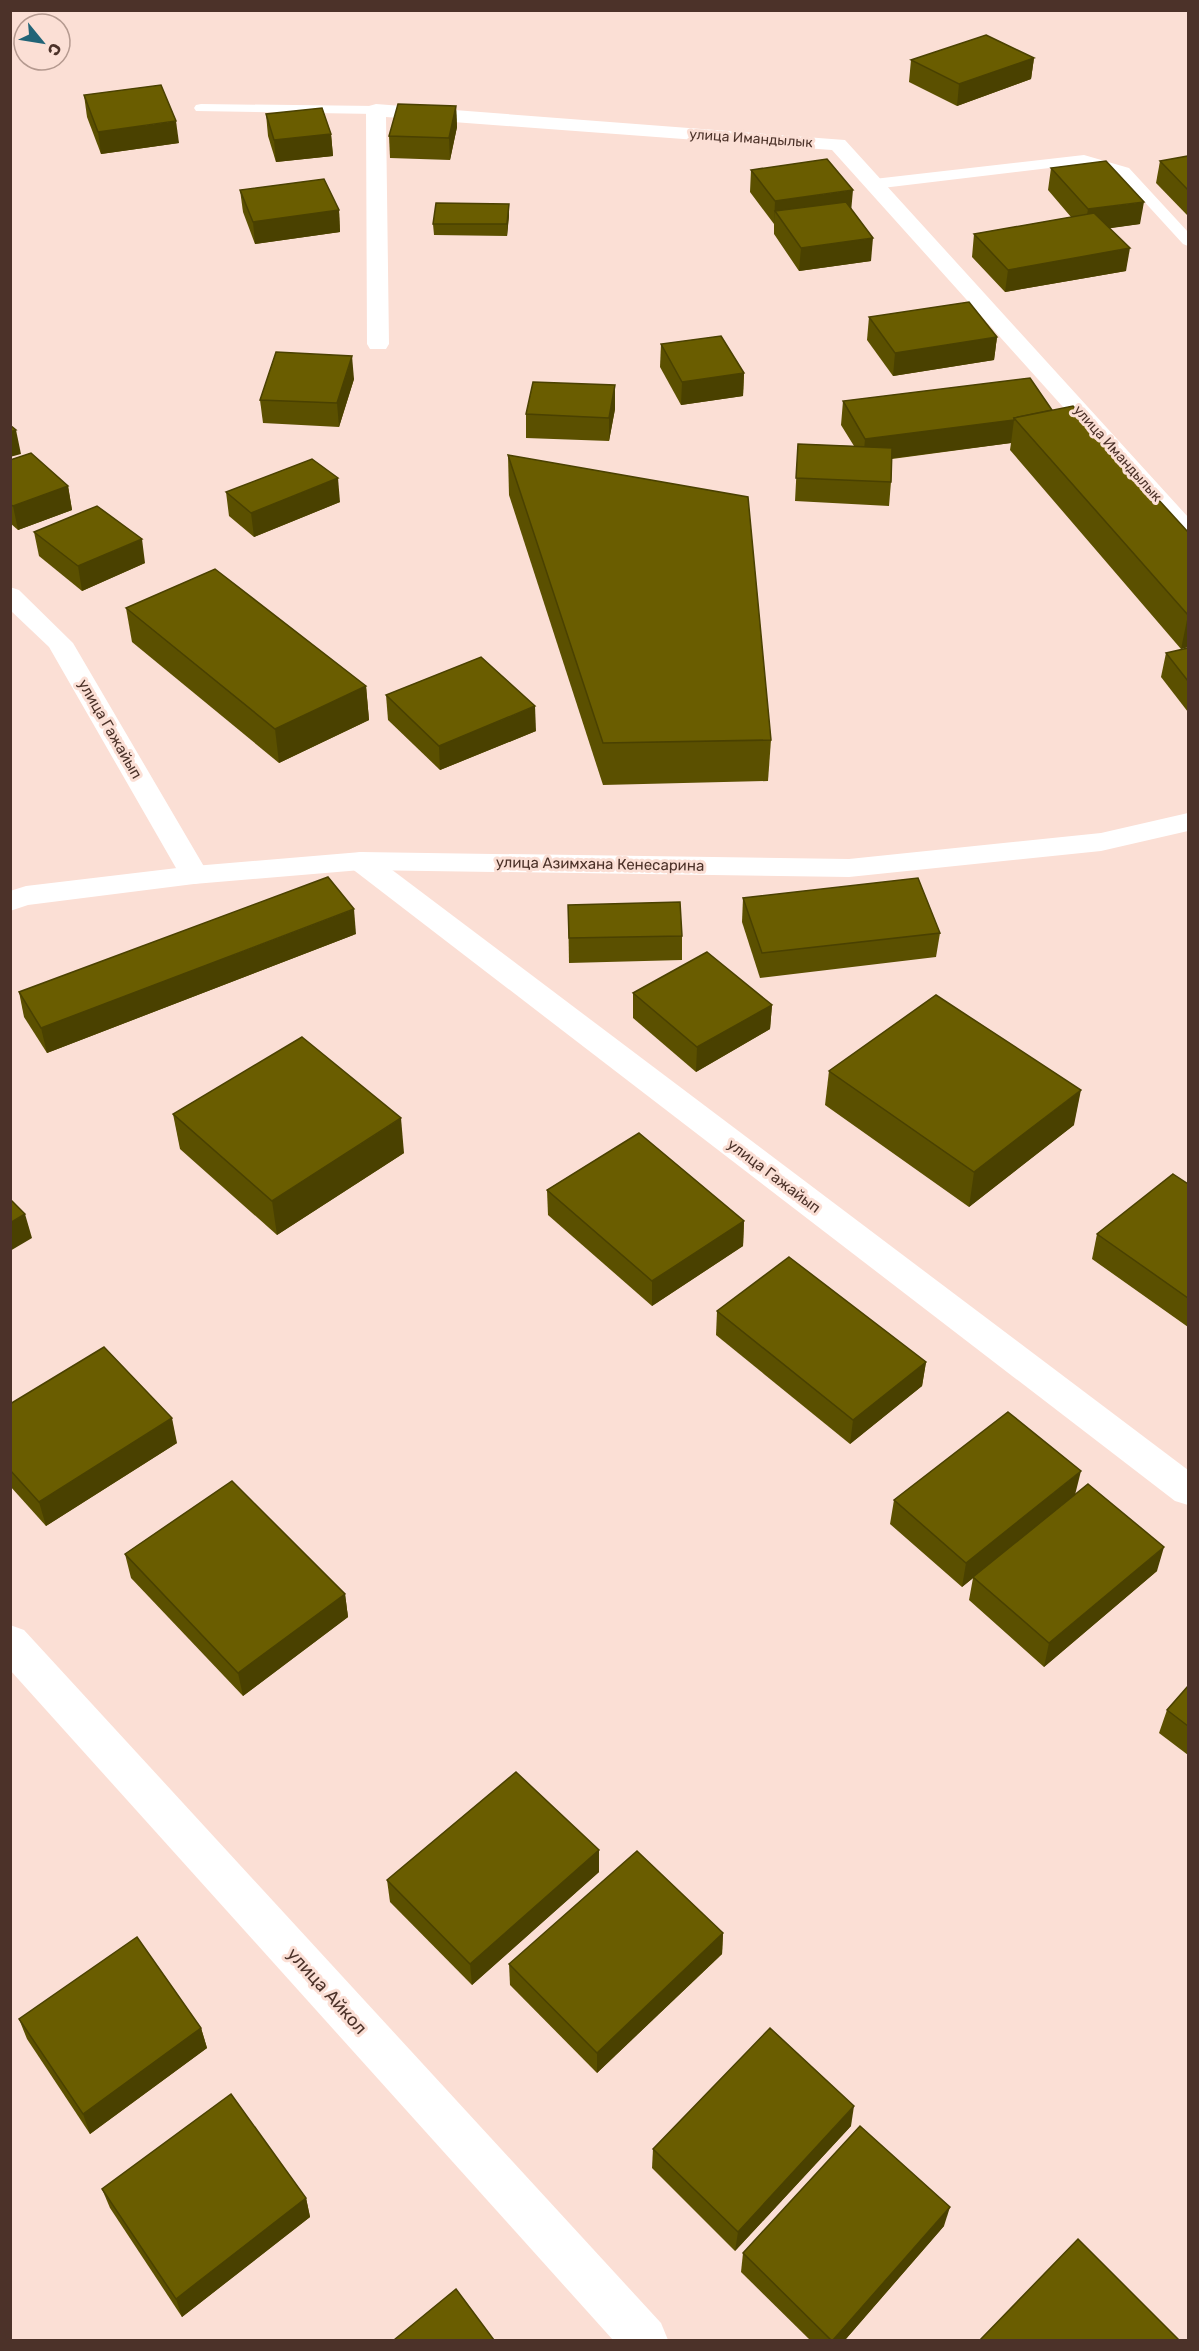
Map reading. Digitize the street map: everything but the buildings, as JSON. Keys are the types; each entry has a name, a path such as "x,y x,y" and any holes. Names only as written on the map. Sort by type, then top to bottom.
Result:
{"street":[{"name":"улица Имандылык","path":"376,110 838,144 1188,531"},
{"path":"376,110 378,344"},
{"name":"улица Гажайып","path":"10,595 60,643 194,875"},
{"name":"улица Азимхана Кенесарина","path":"10,901 27,896 194,875 361,861 849,868 1101,842 1188,822"},
{"name":"улица Гажайып","path":"361,861 1188,1490"},
{"name":"улица Айкол","path":"10,1642 644,2340"}],"lane":[{"path":"201,108 376,110"},
{"path":"874,184 1084,159 1124,171 1188,241"}]}
